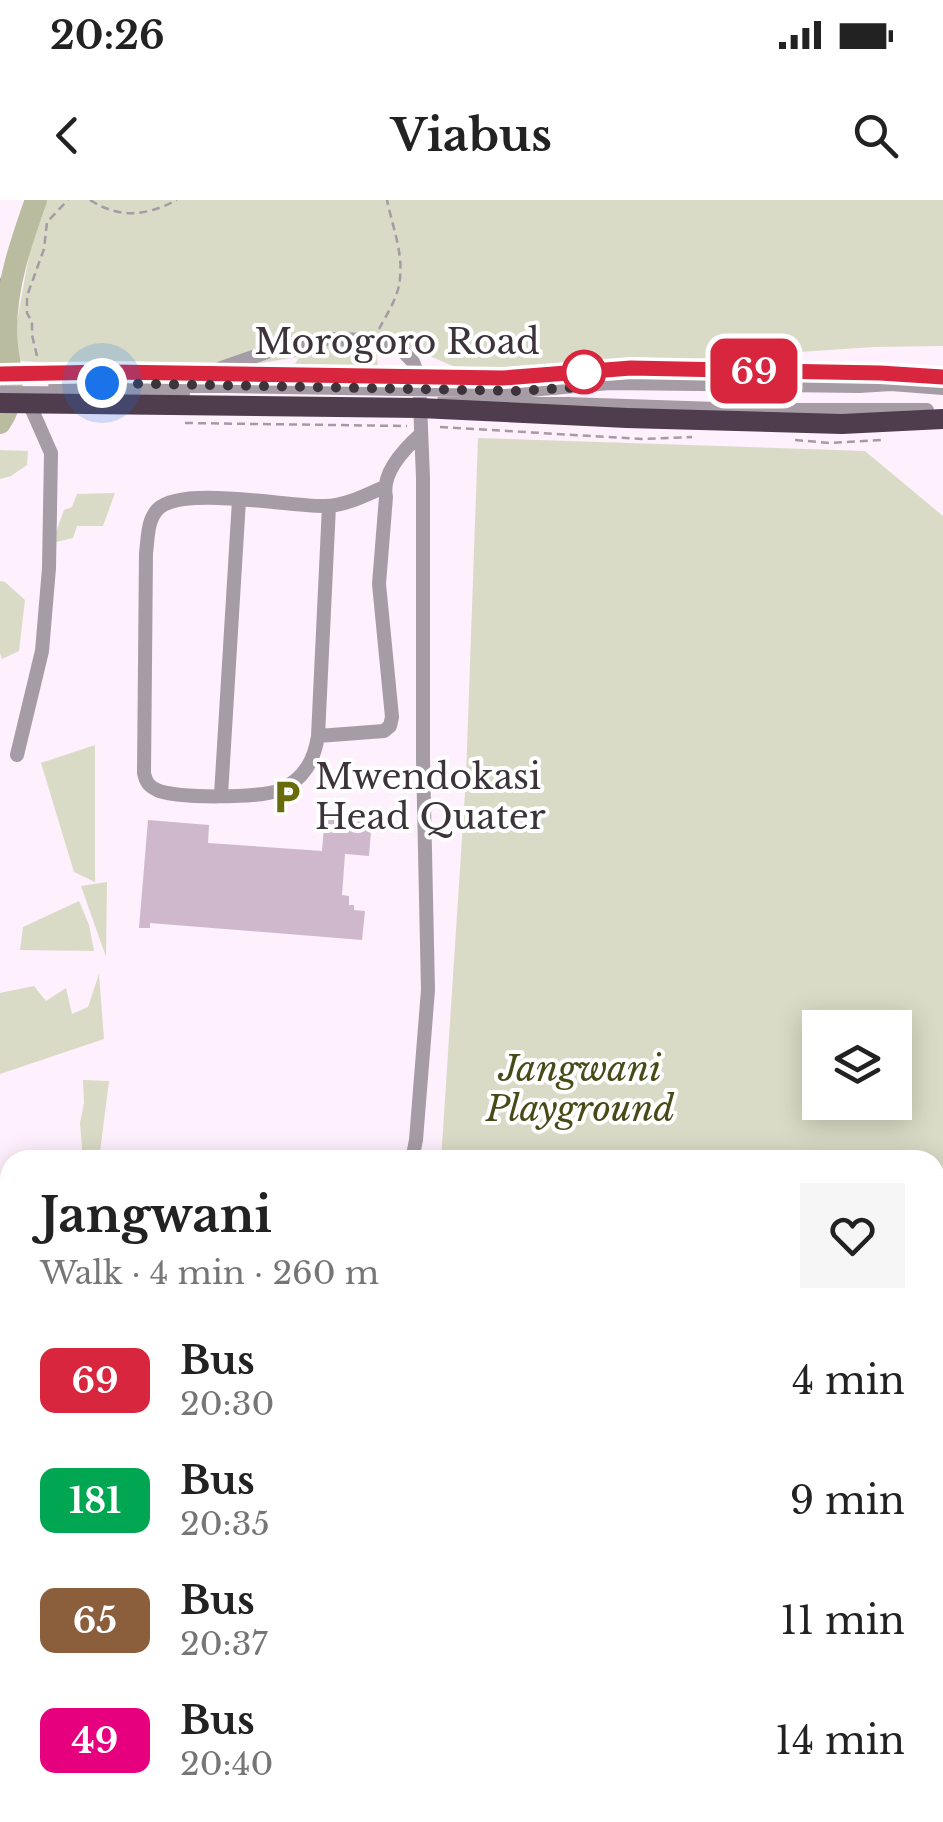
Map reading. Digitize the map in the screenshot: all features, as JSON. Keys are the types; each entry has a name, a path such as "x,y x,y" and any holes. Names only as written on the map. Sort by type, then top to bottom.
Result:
{"highway":[{"name":"Morogoro Road","path":"31,385 198,374 420,406 503,378 631,368 943,377"},
{"path":"0,374 31,385"},
{"path":"0,403 31,385"},
{"name":"Morogoro Road","path":"31,385 627,418 842,424 943,419"}],"street":[{"path":"198,374 293,343 328,339 374,340 399,347 413,362 420,406 428,990 414,1150"},
{"name":"Morogoro Road","path":"0,382 31,385"},
{"name":"Morogoro Road","path":"420,406 518,391 610,383 891,384 943,388"},
{"name":"Morogoro Road","path":"0,392 31,385"},
{"path":"17,755 42,651 49,568 51,453 31,385"},
{"name":"Morogoro Road","path":"420,406 943,410"},
{"path":"318,736 384,731 390,726 379,584 384,488 420,406"},
{"path":"329,506 318,736 313,760 292,783 264,796 169,795 154,789 146,783 144,774 146,554 150,522 158,509 176,500 208,498 329,506 384,488"},
{"path":"221,795 239,500"}],"path":[{"path":"31,385 32,322 27,314 27,296 44,249 47,222 68,200"},
{"path":"90,200 109,212 142,214 177,200"},
{"path":"374,340 400,279 398,248 387,200"},
{"path":"187,423 420,406 642,438 699,437"},
{"path":"793,440 887,440"}],"green space":[{"path":"43,200 943,200 943,346 622,364 481,378 399,343 338,352 377,354 378,373 292,369 299,357 188,374 10,360 37,211"},
{"name":"Jangwani Playground","path":"478,438 865,451 943,516 943,1150 442,1150 466,777"},
{"path":"0,450 28,451 27,465 0,479"},
{"path":"115,493 103,526 77,526 73,538 52,543 64,510 72,507 77,494"},
{"path":"0,581 25,600 19,651 2,659 0,653"},
{"path":"95,745 95,882 74,872 41,763"},
{"path":"107,882 106,957 81,886"},
{"path":"79,901 94,951 20,950 23,927"},
{"path":"99,974 104,1039 0,1074 0,993 34,986 46,1001 66,988 72,1014 88,1007"},
{"path":"83,1080 109,1081 100,1150 82,1150 80,1123"}],"building":[{"path":"325,814 372,818 369,856 345,854 342,895 349,896 349,905 354,905 354,910 365,911 362,940 150,923 150,928 139,928 148,820 209,825 208,843 322,851"}],"waterway":[{"path":"0,423 12,388 6,331 9,297 36,200"},
{"path":"0,282 14,264"},
{"path":"0,333 6,333"}],"bus line":[{"name":"69","path":"0,374 503,378 631,368 943,377"}],"place":[{"name":"Mwendokasi Head Quater","path":"287,797"}],"route":[{"path":"102,383 518,391 581,387 584,372"}]}
